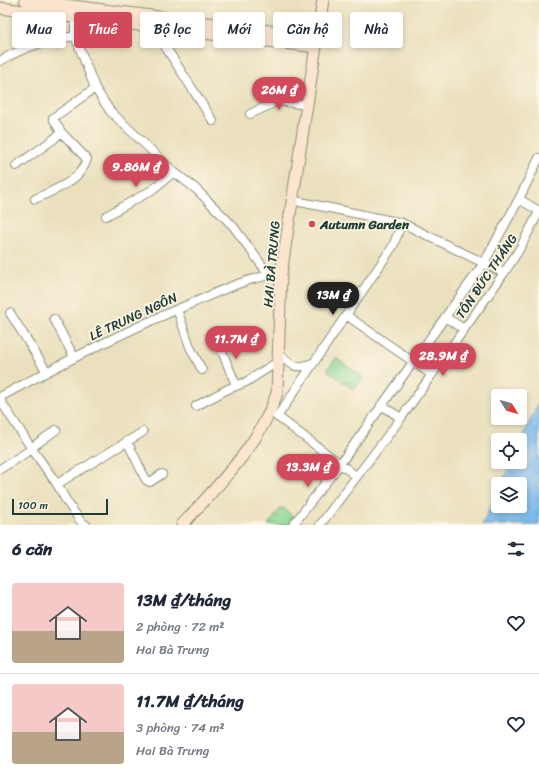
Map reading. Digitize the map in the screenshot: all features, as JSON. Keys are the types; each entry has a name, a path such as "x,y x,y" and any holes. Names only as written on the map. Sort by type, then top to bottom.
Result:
{"main road":[{"path":"24,0 65,2 140,20"},
{"name":"HAI BÀ TRƯNG","path":"321,12 323,0"},
{"path":"65,2 70,17"},
{"path":"0,8 74,17"},
{"path":"205,30 273,37"},
{"name":"HAI BÀ TRƯNG","path":"182,525 230,470 274,414 279,357 281,274 291,200 308,105 315,48"}],"street":[{"path":"70,17 74,30"},
{"path":"0,61 20,50 74,36"},
{"path":"80,48 95,88 110,111 174,172 196,189 233,226 269,274"},
{"path":"166,48 213,121"},
{"path":"35,199 70,182 86,164 88,159 61,132 53,118 54,115 95,88"},
{"path":"250,114 278,101 308,105"},
{"path":"16,166 54,139 61,132"},
{"path":"293,525 340,464 412,361 484,263 519,199 539,158"},
{"path":"106,216 152,190 174,172"},
{"path":"519,199 539,211"},
{"path":"291,200 402,223 504,273"},
{"name":"TÔN ĐỨC THẮNG","path":"320,525 401,418 504,273 519,250 539,211"},
{"path":"356,476 274,414 314,363 393,246 402,223"},
{"name":"LÊ TRUNG NGÔN","path":"0,396 109,339 177,309 253,279 269,274 281,274"},
{"path":"177,309 190,347 202,370"},
{"path":"10,314 47,372"},
{"path":"346,315 432,375"},
{"path":"445,317 464,329"},
{"path":"54,319 74,357"},
{"path":"218,342 236,385"},
{"path":"196,406 236,385 246,382 279,357 296,367 302,367 314,363"},
{"path":"0,400 31,449 41,459 58,484 67,502 81,522 86,525"},
{"path":"381,405 401,418"},
{"path":"0,468 31,449 56,430"},
{"path":"58,484 142,432"},
{"path":"127,441 146,480 150,482 162,474"}],"green space":[{"path":"336,358 363,377 354,390 327,370"},
{"path":"282,507 294,517 289,525 268,525"}],"water":[{"path":"539,402 539,525 482,525 491,506 491,513 527,513 527,477 504,477 508,469 527,469 527,433 525,433"}],"place":[{"name":"Autumn Garden","path":"312,224"}]}
